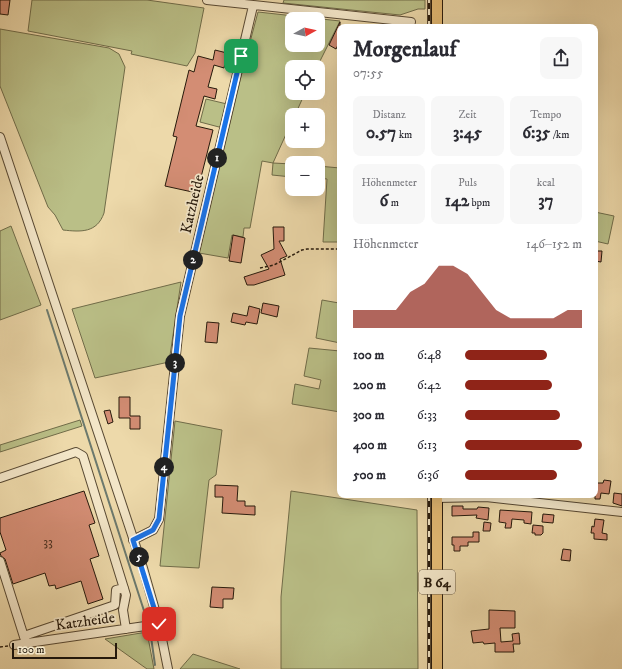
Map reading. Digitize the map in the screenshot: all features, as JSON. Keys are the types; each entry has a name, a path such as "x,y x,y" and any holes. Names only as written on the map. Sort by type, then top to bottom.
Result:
{"main road":[{"path":"437,0 437,24"},
{"name":"B 64","path":"437,498 437,669"}],"street":[{"path":"206,0 411,22"},
{"name":"Katzheide","path":"133,540 153,530 159,519 180,316 253,6"},
{"path":"0,137 133,540 159,624 168,669"},
{"path":"0,478 76,452 83,456 126,595 123,610 126,629"},
{"path":"495,498 622,512"},
{"path":"0,561 25,640 114,605 116,590 124,588"},
{"name":"Katzheide","path":"14,645 25,640 159,624"}],"path":[{"path":"260,268 274,265 302,250 337,249"}],"green space":[{"path":"32,0 147,0 204,8 195,53 187,66 131,54 132,51 28,31"},
{"path":"284,0 425,0 425,9 418,9 400,15 283,3"},
{"path":"258,12 285,15 285,52 324,52 320,60 285,60 285,100 302,100 298,108 285,108 285,136 273,163 262,161 250,228 244,228 243,237 232,235 228,258 199,253 241,76"},
{"path":"325,19 340,21 337,24 337,27 325,51"},
{"path":"0,29 109,48 119,54 125,67 104,213 101,220 93,228 82,231 63,230 55,215 48,207 0,86"},
{"path":"206,99 227,104 222,125 219,127 200,122"},
{"path":"273,163 285,164 285,176 272,175"},
{"path":"325,167 337,168 337,242 323,242 327,179 325,179"},
{"path":"598,213 614,216 608,244 598,242"},
{"path":"11,226 41,305 0,320 0,231"},
{"path":"181,282 169,362 95,378 72,309"},
{"path":"322,300 337,303 337,342 316,338"},
{"path":"309,348 337,351 337,412 292,404 295,384 319,389 321,380 304,376"},
{"path":"80,420 82,426 0,452 0,445"},
{"path":"175,421 222,430 216,475 209,480 199,568 160,566"},
{"path":"291,491 417,510 418,669 281,669 281,597"},
{"path":"147,632 154,669 147,669 105,639"},
{"path":"193,654 240,669 180,669"}],"building":[{"path":"0,0 10,0 8,15 0,14"},
{"path":"337,28 337,47 336,49 329,45"},
{"path":"215,50 227,53 224,68 214,65 208,87 217,89 215,99 204,96 196,126 213,130 197,193 165,186 177,137 173,136 189,70 194,72 198,56 213,60"},
{"path":"273,227 284,227 284,241 279,241 287,256 280,259 285,275 254,285 247,285 244,277 269,269 261,255 274,249"},
{"path":"233,235 245,238 241,263 229,261"},
{"path":"598,251 602,251 601,262 598,262"},
{"path":"263,303 279,306 277,317 261,313"},
{"path":"249,306 260,309 257,324 246,322 245,325 231,322 233,313 247,316"},
{"path":"207,322 219,323 217,343 205,342"},
{"path":"119,397 130,397 130,416 140,416 140,429 130,429 130,418 119,418"},
{"path":"110,410 113,422 108,424 104,411"},
{"path":"604,480 611,481 609,494 601,493 600,499 595,499 598,498 598,483 603,483"},
{"path":"215,485 238,486 237,501 245,501 245,506 255,506 255,515 222,513 223,497 215,497"},
{"path":"84,491 95,523 89,525 99,556 90,559 103,599 88,604 81,581 56,589 55,585 49,586 45,573 13,584 5,559 0,553 6,550 0,532 0,518"},
{"path":"614,493 622,494 622,506 613,503"},
{"path":"452,506 463,506 463,509 477,509 478,507 489,508 488,520 476,518 477,515 452,516"},
{"path":"500,510 532,512 531,524 524,523 524,520 512,519 511,528 505,528 506,523 499,522"},
{"path":"543,514 554,515 553,523 542,522"},
{"path":"595,519 604,520 602,533 607,534 607,540 594,539 594,533 591,533 592,526 594,527"},
{"path":"484,522 491,523 490,531 483,531"},
{"path":"533,525 543,526 543,533 541,535 535,535 535,533 532,533"},
{"path":"473,532 479,532 479,542 468,542 468,546 460,546 460,551 454,551 452,537 473,537"},
{"path":"563,549 571,550 570,561 561,560"},
{"path":"212,587 234,588 233,599 223,599 223,608 210,607"},
{"path":"489,610 515,611 515,628 500,628 501,642 513,641 512,634 519,633 520,644 513,644 514,652 495,652 495,643 473,643 471,631 489,629"}],"waterway":[{"path":"47,310 146,617"},
{"path":"151,637 155,665"}],"railway":[{"path":"429,0 429,24"},
{"path":"429,498 429,669"}],"route":[{"path":"159,624 143,568 133,540 153,530 159,519 168,419 180,316 241,56"}]}
